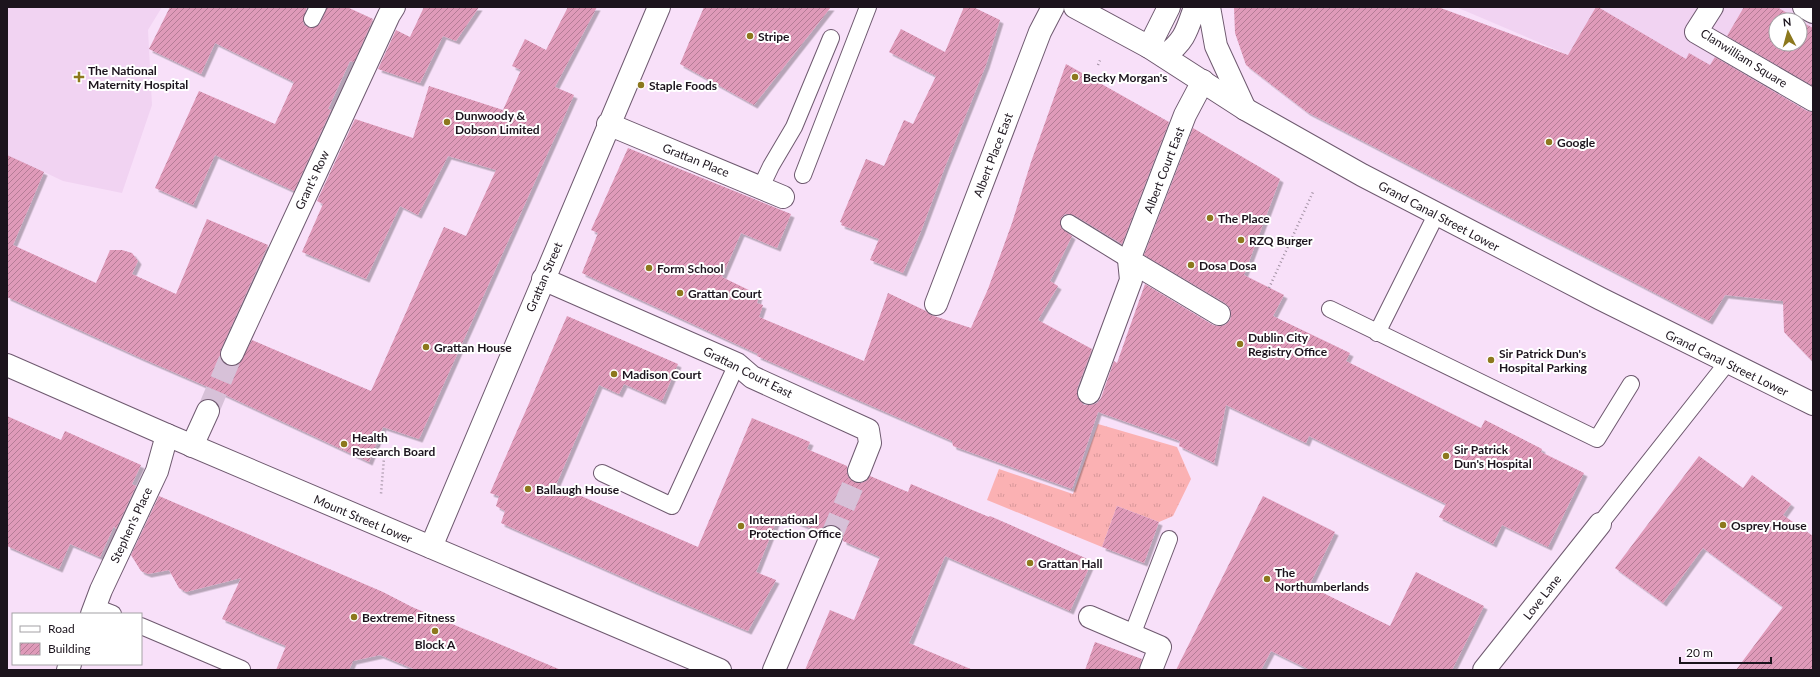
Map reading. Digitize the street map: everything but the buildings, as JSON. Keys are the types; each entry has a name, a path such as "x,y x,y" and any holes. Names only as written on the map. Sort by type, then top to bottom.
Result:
{"street":[{"name":"Grattan Street","path":"431,547 608,124 659,7"},
{"name":"Albert Place East","path":"936,304 1040,32 1053,7"},
{"name":"Grand Canal Street Lower","path":"1075,7 1156,52 1245,109 1318,151 1436,215 1727,363 1813,404"},
{"path":"1169,7 1156,52 1177,47 1195,7"},
{"path":"1209,7 1216,46 1245,109"},
{"name":"Clanwilliam Square","path":"1712,7 1696,32 1813,100"},
{"path":"1804,7 1813,12"},
{"name":"Grant's Row","path":"232,354 385,10"},
{"name":"Albert Court East","path":"1089,393 1131,280 1129,260 1185,115 1203,81"},
{"name":"Grattan Place","path":"608,124 783,197"},
{"path":"1129,260 1219,314"},
{"name":"Grattan Court East","path":"544,279 737,364 752,377 868,430 870,443 859,471"},
{"name":"Mount Street Lower","path":"7,365 192,446 720,670"},
{"path":"192,446 208,411"},
{"name":"Stephen's Place","path":"100,612 114,561 157,471 167,435"},
{"name":"Love Lane","path":"1484,670 1600,524"},
{"path":"774,670 831,536"},
{"path":"1090,616 1160,646 1151,670"}],"lane":[{"path":"803,176 868,7"},
{"path":"761,187 770,166 794,127 831,38"},
{"path":"1378,333 1436,215"},
{"path":"1069,223 1129,260"},
{"path":"1330,310 1597,439 1631,384"},
{"path":"1600,524 1727,363"},
{"path":"602,473 672,506 737,364"},
{"path":"1132,635 1169,539"},
{"path":"142,626 242,669"}],"path":[{"path":"1098,65 1101,58"},
{"path":"1270,288 1313,192"},
{"path":"377,442 384,458 381,494"}],"shaded area":[{"name":"The National Maternity Hospital","path":"7,7 162,7 148,30 152,105 122,193 63,181 44,172 7,163"},
{"path":"1456,7 1813,7 1813,175 1578,59"}],"green space":[{"path":"1098,424 1177,447 1191,479 1173,516 1159,522 1117,506 1102,547 987,500 999,469 1073,494"}],"tunnel":[{"path":"208,411 232,354"},
{"path":"831,537 859,471"}],"place":[{"name":"Stripe","path":"750,36"},
{"name":"The National Maternity Hospital","path":"79,77"},
{"name":"Becky Morgan's","path":"1075,77"},
{"name":"Staple Foods","path":"641,85"},
{"name":"Dunwoody & Dobson Limited","path":"447,122"},
{"name":"Google","path":"1549,142"},
{"name":"The Place","path":"1210,218"},
{"name":"RZQ Burger","path":"1241,240"},
{"name":"Dosa Dosa","path":"1191,265"},
{"name":"Form School","path":"649,268"},
{"name":"Grattan Court","path":"680,293"},
{"name":"Dublin City Registry Office","path":"1240,344"},
{"name":"Grattan House","path":"426,347"},
{"name":"Sir Patrick Dun's Hospital Parking","path":"1491,360"},
{"name":"Madison Court","path":"614,374"},
{"name":"Health Research Board","path":"344,444"},
{"name":"Sir Patrick Dun's Hospital","path":"1446,456"},
{"name":"Ballaugh House","path":"528,489"},
{"name":"Osprey House","path":"1723,525"},
{"name":"International Protection Office","path":"741,526"},
{"name":"Grattan Hall","path":"1030,563"},
{"name":"The Northumberlands","path":"1267,579"},
{"name":"Bextreme Fitness","path":"354,617"},
{"name":"Block A","path":"435,631"}]}
